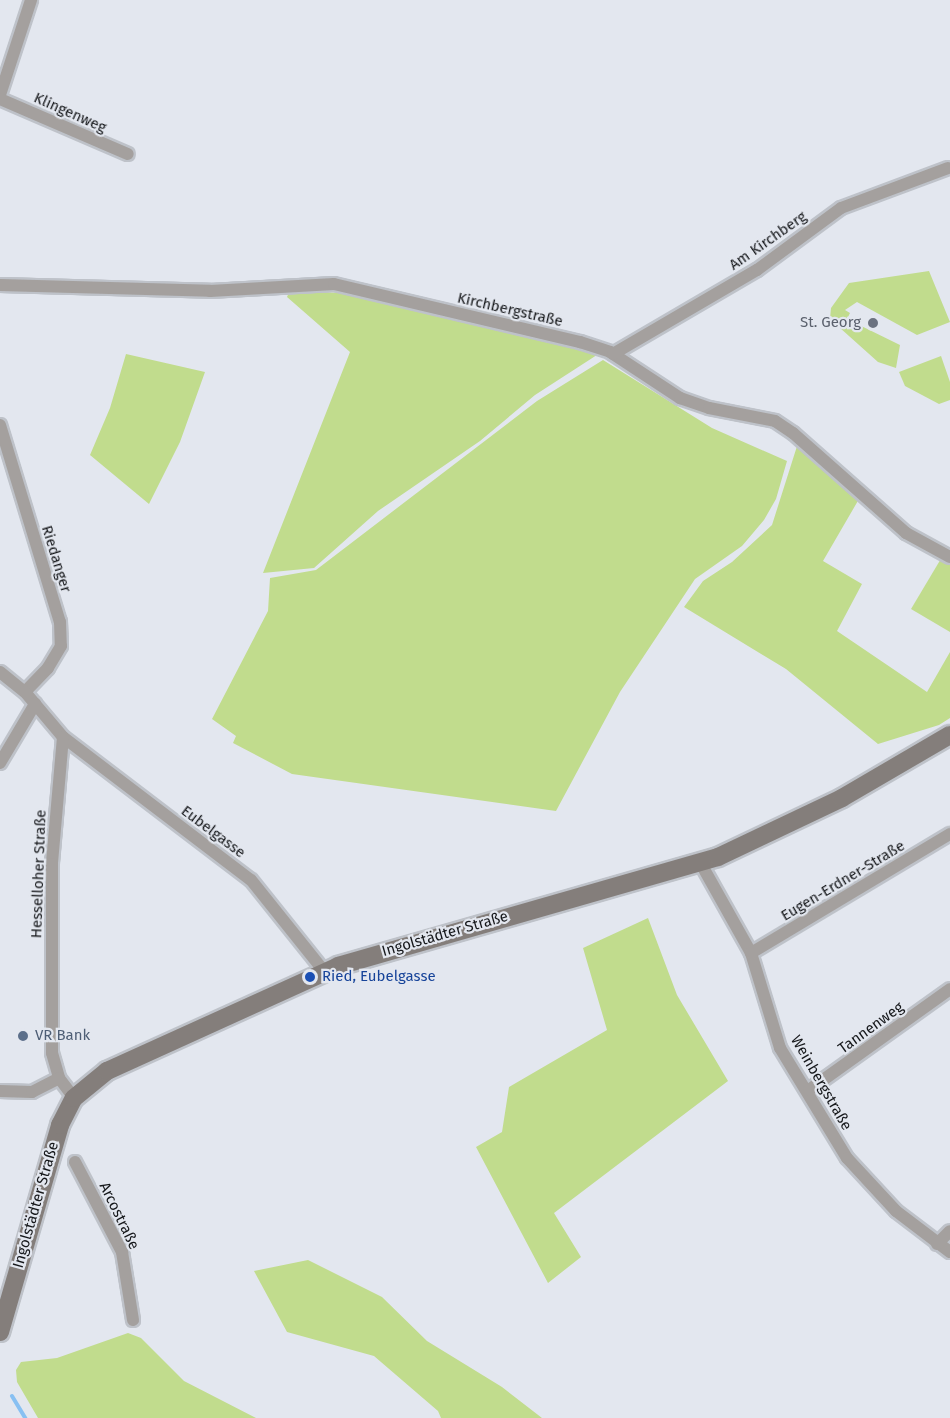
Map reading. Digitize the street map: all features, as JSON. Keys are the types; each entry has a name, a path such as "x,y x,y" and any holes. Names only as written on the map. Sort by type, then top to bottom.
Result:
{"main road":[{"name":"Ingolstädter Straße","path":"0,1332 54,1141 74,1098 107,1071 324,971 700,862 842,798 950,735"}],"street":[{"path":"0,97 31,0"},
{"name":"Klingenweg","path":"0,97 128,154"},
{"name":"Am Kirchberg","path":"613,354 757,270 841,208 948,168"},
{"name":"Kirchbergstraße","path":"0,285 210,291 334,284 580,342 613,354 680,398 709,408 775,421 793,433 906,533 950,557"},
{"name":"Riedanger","path":"0,425 62,637 48,668 25,692"},
{"path":"0,672 25,692 63,737"},
{"path":"0,763 35,704"},
{"name":"Eubelgasse","path":"63,737 251,880 324,971"},
{"name":"Hesselloher Straße","path":"63,737 51,894 52,1053 59,1078 74,1098"},
{"name":"Eugen-Erdner-Straße","path":"751,953 950,834"},
{"name":"Weinbergstraße","path":"700,862 751,953 780,1048 809,1090 847,1158 896,1211 950,1252"},
{"name":"Tannenweg","path":"809,1090 950,989"},
{"path":"0,1090 32,1092 59,1078"},
{"name":"Arcostraße","path":"75,1162 122,1252 133,1320"},
{"path":"937,1244 950,1231"}],"green space":[{"path":"929,271 950,322 917,335 857,302 845,310 850,313 847,319 900,345 896,368 878,362 830,319 831,308 849,283"},
{"path":"290,290 357,294 600,353 535,395 480,441 378,511 314,568 263,573 350,352 287,297"},
{"path":"126,354 205,372 180,442 149,504 90,455 110,408"},
{"path":"941,356 950,382 950,400 939,404 905,386 899,372"},
{"path":"603,360 712,428 787,461 776,499 764,520 742,546 695,579 620,692 556,811 292,774 233,743 236,736 212,719 268,611 270,578 316,570 537,401"},
{"path":"798,443 859,499 823,561 862,584 837,631 927,692 950,652 950,718 939,725 878,744 786,669 684,607 703,581 732,562 772,525"},
{"path":"942,557 950,561 950,632 911,609"},
{"path":"648,918 677,995 728,1081 554,1213 581,1257 548,1283 476,1147 502,1132 509,1087 607,1030 583,948"},
{"path":"308,1260 382,1297 427,1341 502,1387 542,1418 441,1418 438,1411 374,1356 287,1332 254,1271"},
{"path":"128,1333 141,1338 184,1381 256,1418 38,1418 17,1382 16,1370 21,1362 57,1358"}],"waterway":[{"path":"12,1396 25,1418"}],"place":[{"name":"St. Georg","path":"873,323"},
{"name":"Ried, Eubelgasse","path":"310,977"},
{"name":"VR Bank","path":"23,1036"}]}
